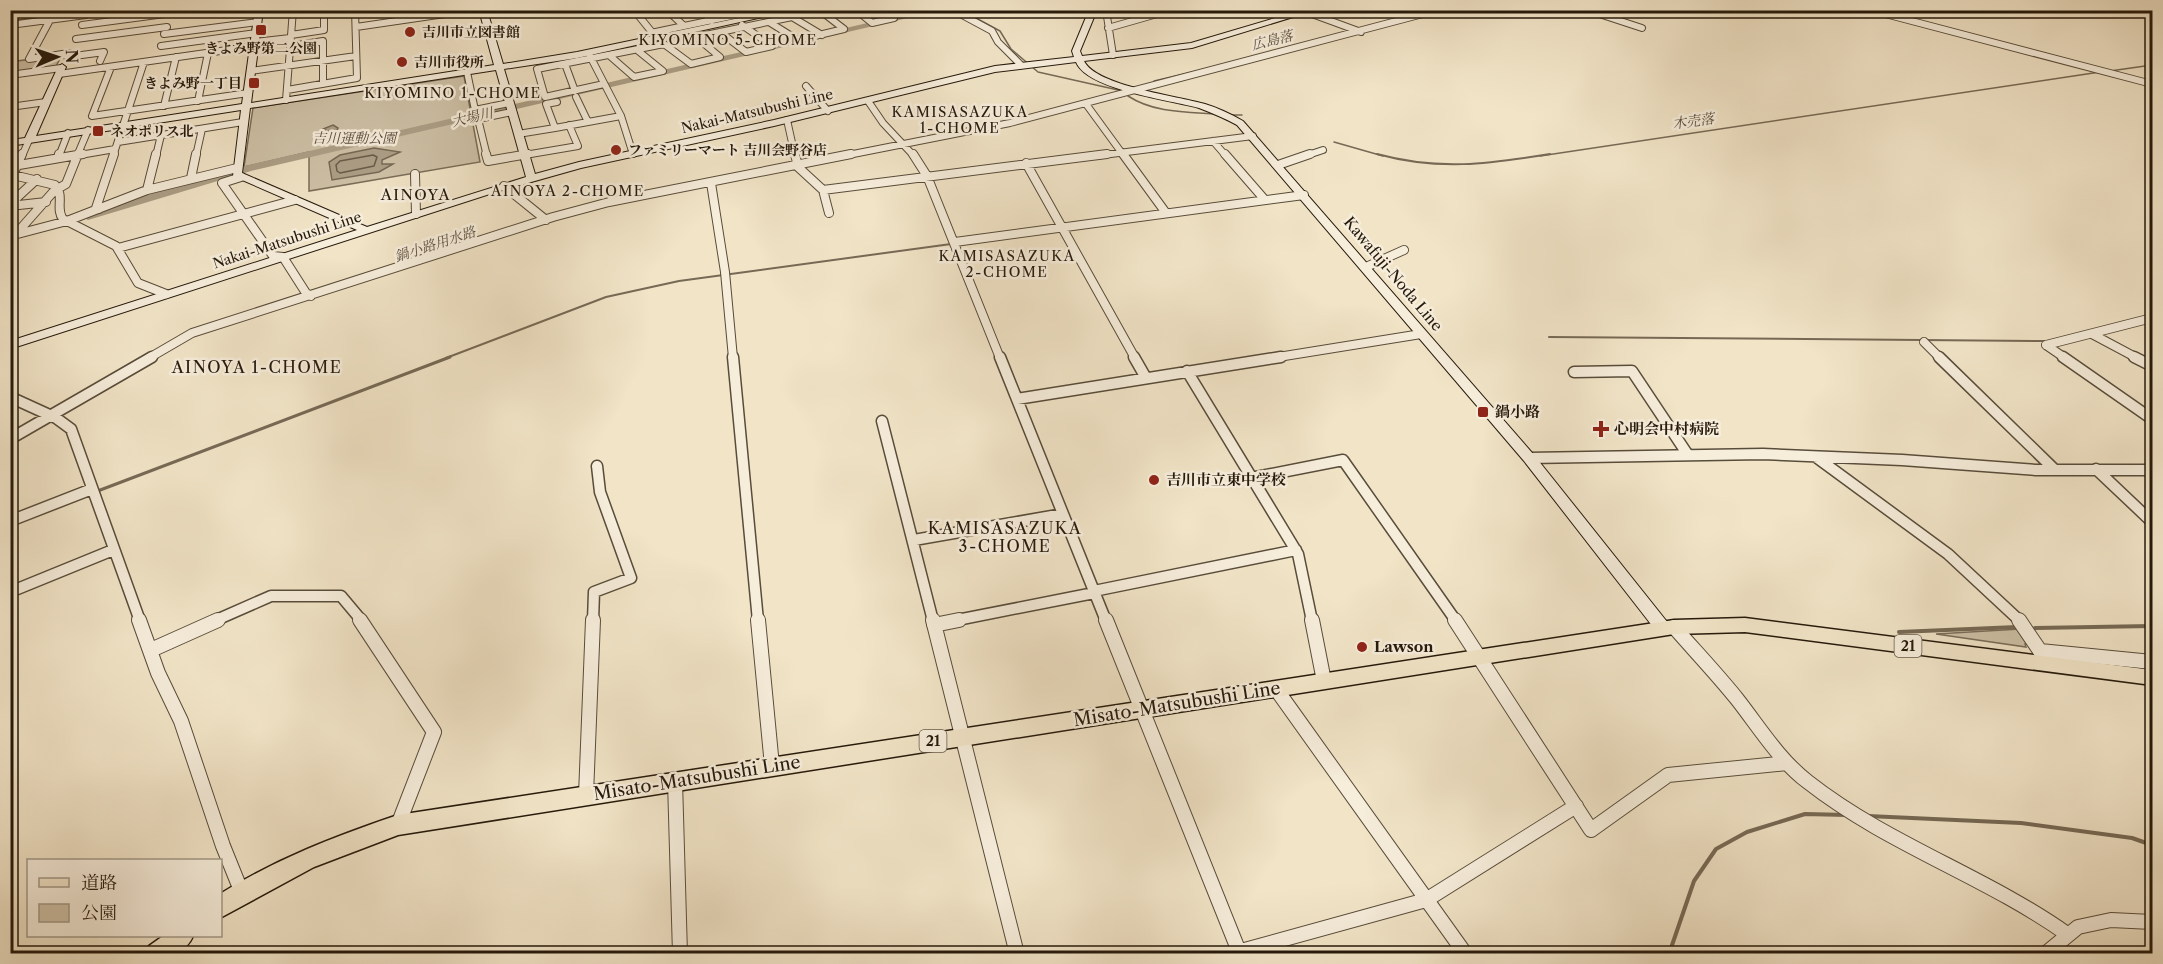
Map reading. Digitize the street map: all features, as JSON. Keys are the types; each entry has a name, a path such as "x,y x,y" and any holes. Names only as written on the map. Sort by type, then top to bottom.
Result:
{"main road":[{"path":"483,10 531,178"},
{"path":"10,143 246,106 286,95 590,56 655,36 737,18 791,10"},
{"path":"1077,59 1077,48 1089,28 1094,10"},
{"name":"Nakai-Matsubushi Line","path":"10,345 531,178 828,111 976,73 1021,65 1192,45 1306,11"},
{"path":"258,15 238,172 295,200 362,228 363,232"},
{"name":"Kawafuji-Noda Line","path":"1077,59 1086,70 1100,78 1220,112 1240,123 1529,458 1668,628"},
{"path":"29,140 61,70"},
{"name":"Misato-Matsubushi Line","path":"222,906 311,857 398,825 1668,628 1745,625 2152,678"},
{"path":"158,954 181,937"}],"street":[{"path":"10,17 65,10"},
{"path":"122,20 126,10"},
{"path":"82,25 156,13 171,14 195,10"},
{"path":"164,34 273,10"},
{"path":"293,10 286,95 323,84 357,78 355,10"},
{"path":"161,46 256,40 324,30 324,10"},
{"path":"356,27 472,10"},
{"path":"634,10 655,36 684,26 737,18 760,10"},
{"path":"667,10 684,26"},
{"path":"700,10 712,21"},
{"path":"769,22 798,40 844,29 822,12 824,10"},
{"path":"856,10 872,23 894,18 886,10"},
{"path":"916,10 927,10"},
{"path":"953,10 992,31 998,42 1021,65"},
{"path":"1106,10 1113,55"},
{"path":"1108,28 1171,10"},
{"path":"10,439 192,333 546,220 609,202 983,129 1086,104 1438,10"},
{"path":"1587,10 1642,28"},
{"path":"1870,10 2152,84"},
{"path":"1306,11 1358,31"},
{"path":"10,25 87,13"},
{"path":"61,70 87,13"},
{"path":"156,60 171,14"},
{"path":"606,88 543,97 537,69 565,64 590,56 610,56 666,45 691,64 720,57 694,38 720,32 737,18 769,22 795,17 822,35"},
{"path":"720,32 746,52 772,46 737,18"},
{"path":"50,20 29,59 104,52 100,61"},
{"path":"76,39 167,27"},
{"path":"10,75 111,67 208,53 256,40"},
{"path":"291,46 323,41 323,84"},
{"path":"610,56 633,76 663,71 637,50"},
{"path":"198,101 208,53"},
{"path":"251,71 356,56"},
{"path":"590,56 621,116 633,154"},
{"path":"164,106 176,57"},
{"path":"99,209 96,208 144,62"},
{"path":"565,64 588,122"},
{"path":"111,67 92,116 248,93"},
{"path":"467,72 475,110 511,109"},
{"path":"806,86 828,111"},
{"path":"555,128 546,104 576,94"},
{"path":"868,101 902,144 920,161 927,176 1142,709 1237,953 1426,900 1576,806"},
{"path":"10,106 46,102"},
{"path":"1086,104 1166,213"},
{"path":"511,109 478,119 488,161 578,146 569,125"},
{"path":"518,134 621,116"},
{"path":"788,120 798,166 823,190 829,213"},
{"path":"18,165 79,155 161,135 243,122"},
{"path":"191,178 202,129"},
{"path":"13,236 58,188 66,184 88,130"},
{"path":"58,158 68,134"},
{"path":"147,190 161,135"},
{"path":"823,190 1253,136"},
{"path":"29,140 12,176 38,179 58,188 62,194 60,216 118,248 138,283 166,294"},
{"path":"1213,141 1265,200"},
{"path":"1278,165 1323,150"},
{"path":"10,158 22,156"},
{"path":"1026,163 1146,378"},
{"path":"13,236 69,222 147,190 191,178 238,172"},
{"path":"238,172 222,183 273,256 283,257 310,296"},
{"path":"415,174 416,214"},
{"path":"10,205 38,179"},
{"path":"711,183 725,272 772,766"},
{"path":"504,186 546,220"},
{"path":"955,242 1304,195"},
{"path":"118,248 295,200"},
{"path":"10,205 60,201"},
{"path":"1366,267 1404,250"},
{"path":"2152,318 2046,345 2152,419"},
{"path":"1017,399 1421,334"},
{"path":"2092,334 2152,366"},
{"path":"1924,342 2055,470"},
{"path":"1574,372 1632,371 1688,455"},
{"path":"1187,372 1296,550 1324,681"},
{"path":"13,402 54,414 71,429 158,673 184,730 223,846 242,893"},
{"path":"882,421 914,540 960,737 1017,954"},
{"path":"1529,458 1688,455 1816,457 2055,470 2152,470"},
{"path":"1816,457 1948,554 2019,620 2040,651 2152,662"},
{"path":"1251,478 1343,460 1480,656 1591,830 1668,776 1787,762"},
{"path":"586,795 594,592 631,578 600,492 597,466"},
{"path":"2096,470 2152,522"},
{"path":"10,521 92,489"},
{"path":"914,540 1063,514"},
{"path":"10,592 113,550"},
{"path":"934,625 1296,550"},
{"path":"151,650 271,596 341,596 374,637 434,732 435,737 398,825"},
{"path":"1668,628 1723,681 1787,762 1807,782 1841,806 2003,892 2067,934"},
{"path":"1276,689 1464,952"},
{"path":"675,781 680,954"},
{"path":"2045,954 2065,940 2067,934 2078,927 2111,920 2152,922"}],"green space":[{"path":"62,55 55,68 11,75 10,62"},
{"name":"吉川運動公園","path":"464,76 480,162 309,191 309,152 244,167 253,108"},
{"path":"2020,629 2030,644 2025,644 2026,647 1936,634"}],"water":[{"path":"333,125 338,128 334,137 352,133 373,136 319,143 319,135 330,132 323,129"},
{"path":"374,148 400,152 382,160 382,164 393,164 379,172 332,180 329,162 340,155"}],"waterway":[{"name":"大場川","path":"88,216 192,183 249,168 938,10"},
{"name":"鍋小路用水路","path":"961,10 1000,31 1011,49 1038,72 1127,92 1128,96 1138,102 1159,109 1216,114"},
{"name":"木売落","path":"2110,71 2152,65"},
{"name":"広島落","path":"1154,81 1197,71"},
{"name":"木売落","path":"1540,156 2100,72"},
{"path":"1229,115 1242,115"},
{"name":"木売落","path":"1334,142 1383,156"},
{"name":"木売落","path":"1377,154 1421,163 1443,164 1506,161 1550,154"},
{"path":"446,358 606,297 679,281 951,244"},
{"path":"1549,337 2046,341"},
{"path":"95,492 450,357"},
{"path":"2035,628 2152,626"},
{"path":"1899,632 2017,627"},
{"path":"1669,954 1694,881 1716,849 1747,832 1805,814 1847,815"},
{"path":"1868,816 2021,823 2132,838 2152,845"}],"place":[{"name":"きよみ野第二公園","path":"261,30"},
{"name":"吉川市立図書館","path":"410,32"},
{"name":"吉川市役所","path":"402,62"},
{"name":"きよみ野一丁目","path":"254,83"},
{"name":"ネオポリス北","path":"98,131"},
{"name":"ファミリーマート 吉川会野谷店","path":"616,150"},
{"name":"鍋小路","path":"1483,412"},
{"name":"心明会中村病院","path":"1601,429"},
{"name":"吉川市立東中学校","path":"1154,480"},
{"name":"Lawson","path":"1362,647"}],"district":[{"name":"KIYOMINO 5-CHOME","path":"728,40"},
{"name":"KIYOMINO 1-CHOME","path":"453,93"},
{"name":"KAMISASAZUKA 1-CHOME","path":"960,120"},
{"name":"AINOYA 2-CHOME","path":"568,191"},
{"name":"AINOYA","path":"416,195"},
{"name":"KAMISASAZUKA 2-CHOME","path":"1007,264"},
{"name":"AINOYA 1-CHOME","path":"257,367"},
{"name":"KAMISASAZUKA 3-CHOME","path":"1005,537"}]}
